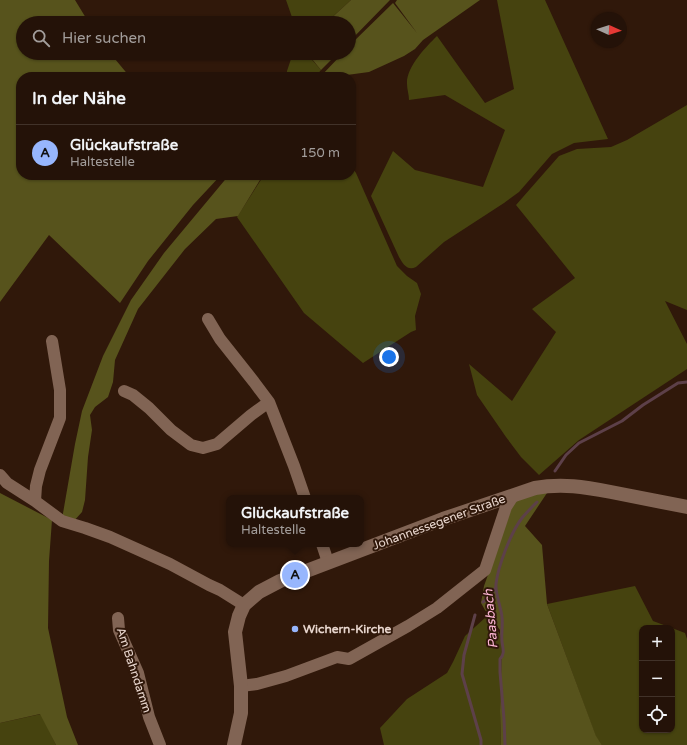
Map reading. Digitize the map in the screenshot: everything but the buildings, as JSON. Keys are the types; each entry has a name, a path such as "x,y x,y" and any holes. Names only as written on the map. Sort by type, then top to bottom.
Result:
{"street":[{"path":"208,319 220,339 269,402 304,495"},
{"path":"35,501 36,486 40,470 60,418 60,390 52,341"},
{"path":"124,391 133,395 149,408 171,430 191,445 203,448 217,444 269,402"},
{"path":"0,475 7,483 62,521 98,532 170,564 220,590 244,605 239,616 235,632 241,713 234,745"},
{"name":"Johannessegener Straße","path":"244,605 259,592 280,581 443,519 535,488 563,485 588,488 687,507"},
{"path":"240,686 256,684 286,676 337,657 349,659 437,608 485,570 506,507 513,496"},
{"path":"323,547 328,562"},
{"name":"Am Bahndamm","path":"118,618 120,630 138,673 149,717 160,745"}],"shaded area":[{"path":"0,0 75,0 85,16 16,16 16,60 116,60 126,72 16,72 16,180 216,180 193,205 148,261 120,303 49,235 0,302"},
{"path":"286,0 351,0 334,16 292,16"},
{"path":"351,0 390,0 356,35 356,16 334,16"},
{"path":"397,0 480,0 423,40 415,49 404,56 369,72 356,74 356,72 325,72 336,60 356,60 356,39 393,3 417,33 395,3"},
{"path":"497,0 545,0 608,139 574,143 552,154 519,192 444,242 416,267 410,268 404,264 399,257 371,196 393,151 415,170 483,187 505,130 445,95 409,100 407,84 410,71 413,64 437,36 485,103 514,89"},
{"path":"291,60 312,60 321,70 319,72 287,71"},
{"path":"313,60 331,60 321,70"},
{"path":"687,105 687,310 665,301 687,344 687,369 579,440 539,475 521,457 477,395 469,364 512,401 556,332 532,309 575,278 516,205 559,156 577,149 611,147 627,140"},
{"path":"356,173 397,266 417,283 421,294 415,316 416,330 363,363 304,313 237,217 261,180 356,180"},
{"path":"225,180 260,180 238,216 216,219 185,249 138,309 115,360 113,382 108,397 95,407 90,415 92,430 88,457 85,500 82,512 73,522 62,519 82,411 103,356 131,300 164,253"},
{"path":"535,490 547,493 525,526 542,545 547,604 596,736 602,745 501,745 500,711 502,645 500,630 481,603 484,586 514,501"},
{"path":"0,493 52,520 49,561 48,628 67,717 78,745 56,745 40,714 0,723"},
{"path":"635,586 653,621 664,625 639,625 639,733 675,733 675,629 685,633 687,639 687,745 602,745 596,737 547,604"},
{"path":"486,617 500,634 502,645 500,711 501,745 384,745 380,728 407,699 447,673 465,636"},
{"path":"41,714 56,745 0,745 0,723"}],"waterway":[{"name":"Paasbach","path":"555,471 566,455 579,443 622,421 643,405 678,383 687,382"},
{"name":"Paasbach","path":"505,745 500,672 500,659 503,655 502,620 496,592 496,584 502,559 509,540 522,518 537,502"},
{"path":"483,602 490,596 496,587"},
{"path":"475,615 464,655 462,674 481,740 481,745"}],"place":[{"name":"Glückaufstraße","path":"295,575"},
{"name":"Wichern-Kirche","path":"295,629"}]}
